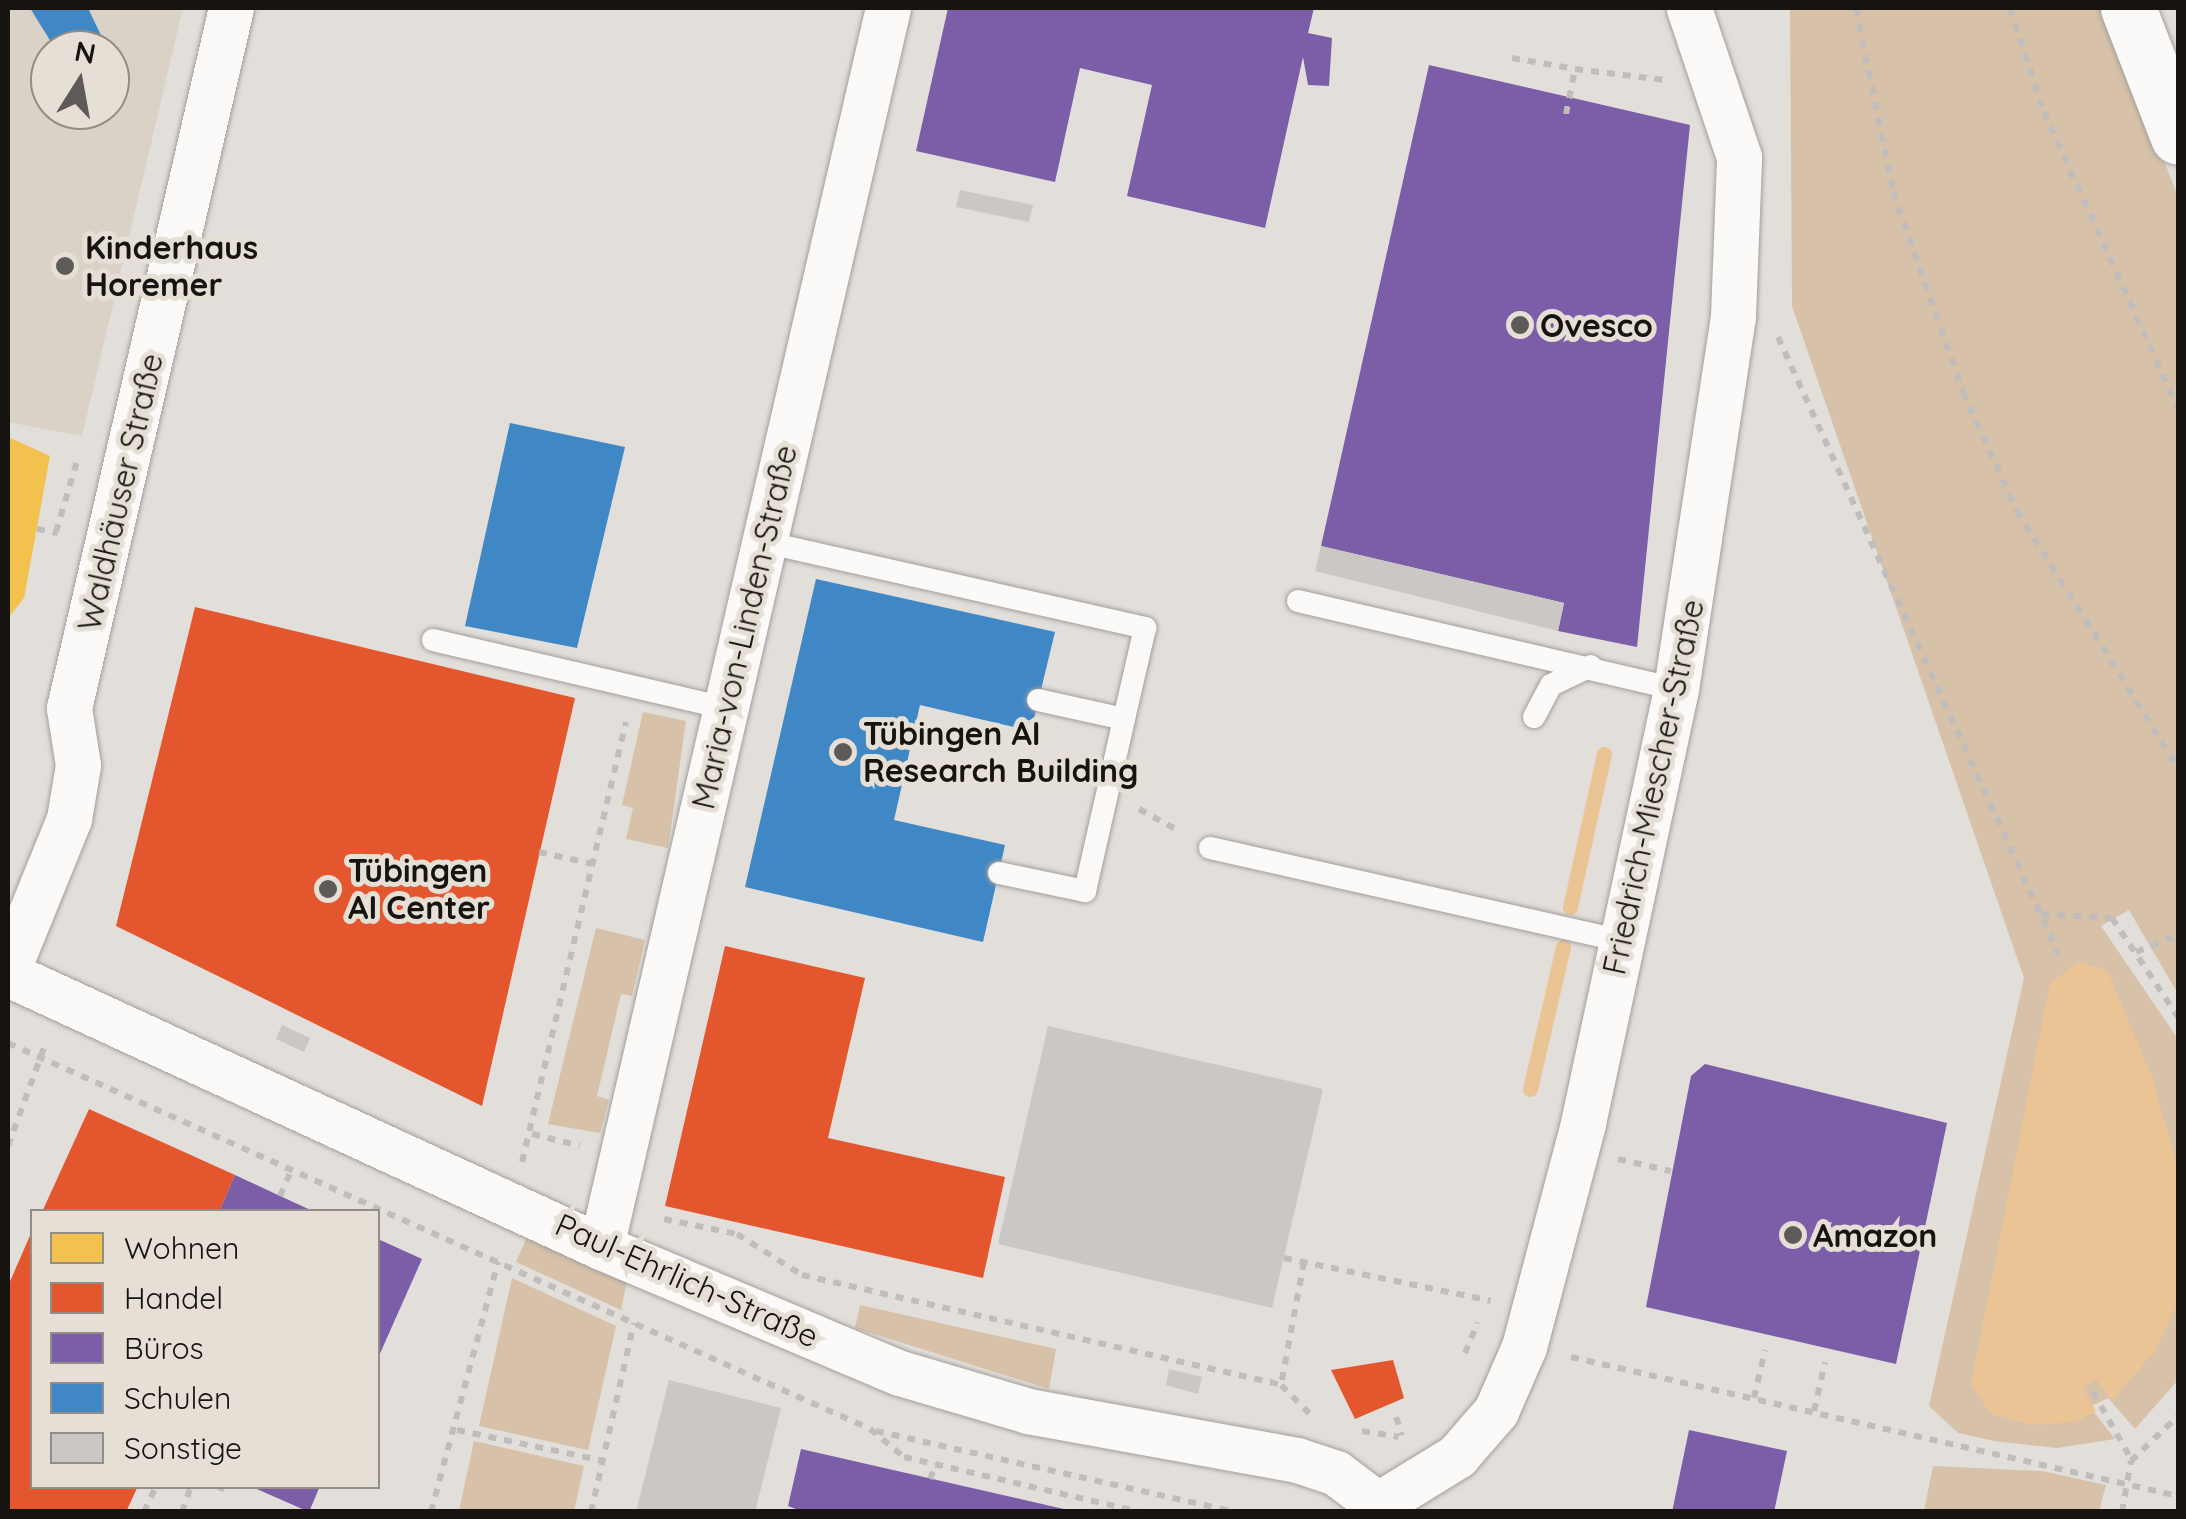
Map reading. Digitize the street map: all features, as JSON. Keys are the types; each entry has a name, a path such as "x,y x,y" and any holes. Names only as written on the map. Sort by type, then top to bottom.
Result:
{"street":[{"name":"Waldhäuser Straße","path":"8,972 69,820 78,765 70,708 231,8"},
{"name":"Maria-von-Linden-Straße","path":"601,1247 888,8"},
{"name":"Friedrich-Miescher-Straße","path":"1383,1508 1456,1456 1496,1411 1530,1329 1622,941 1676,689 1734,281 1739,157 1720,87 1689,8"},
{"path":"2128,8 2178,137"},
{"name":"Paul-Ehrlich-Straße","path":"8,972 509,1200 648,1268 962,1392 1297,1460 1336,1472 1383,1508"}],"lane":[{"path":"764,542 1145,628 1085,891 999,873"},
{"path":"1298,601 1676,689"},
{"path":"433,640 726,708"},
{"path":"1534,717 1550,685 1590,666"},
{"path":"1038,700 1124,719"},
{"path":"1210,848 1622,941"}],"path":[{"path":"1856,8 1894,192 1963,392 2017,511 2178,768"},
{"path":"2010,8 2044,112 2178,410"},
{"path":"1512,58 1720,87"},
{"path":"1566,114 1575,69"},
{"path":"1734,281 1768,314 2058,956"},
{"path":"37,529 56,532"},
{"path":"509,1200 532,1134 633,688"},
{"path":"1107,792 1210,848"},
{"path":"540,852 593,864"},
{"path":"2041,914 2112,918 2178,1017"},
{"path":"2136,952 2178,935"},
{"path":"8,1146 38,1058 69,1002"},
{"path":"8,1042 377,1209"},
{"path":"280,1196 291,1171"},
{"path":"380,1210 870,1429 1236,1512"},
{"path":"648,1215 737,1234 802,1275 1281,1385 1309,1412 1328,1419"},
{"path":"1284,1258 1487,1300 1530,1329 1754,1398 2178,1496"},
{"path":"432,1512 457,1430 498,1262"},
{"path":"1281,1385 1304,1262"},
{"path":"591,1512 648,1268"},
{"path":"1458,1369 1487,1300"},
{"path":"1754,1398 1765,1350"},
{"path":"1814,1411 1825,1362"},
{"path":"2093,1392 2131,1460 2122,1512"},
{"path":"1297,1460 1309,1412"},
{"path":"2131,1460 2178,1416"},
{"path":"1346,1425 1403,1438 1416,1426"},
{"path":"870,1429 904,1457 1142,1512"},
{"path":"457,1430 604,1462"},
{"path":"930,1479 936,1464"},
{"path":"144,1512 155,1489"},
{"path":"223,1489 232,1493"}],"shaded area":[{"name":"Kinderhaus Horemer","path":"8,8 183,8 82,436 8,422"},
{"path":"1790,8 2105,8 2178,197 2178,994 2129,910 2101,926 2178,1039 2178,1380 2135,1429 2108,1398 2090,1407 2115,1439 2057,1448 1994,1441 1958,1433 1929,1406 2024,978 1792,306"},
{"path":"643,712 686,721 668,848 626,839 633,808 622,805"},
{"path":"596,928 645,940 632,996 621,994 597,1096 609,1100 600,1133 548,1124"},
{"path":"2079,962 2107,970 2153,1080 2178,1171 2178,1302 2155,1351 2112,1401 2096,1379 2083,1388 2096,1411 2075,1422 2031,1425 1991,1414 1971,1385 2050,983"},
{"path":"530,1230 628,1276 621,1310 516,1262"},
{"path":"512,1278 616,1326 588,1450 479,1426"},
{"path":"860,1305 1056,1349 1049,1389 855,1328"},
{"path":"474,1441 584,1466 574,1511 459,1511"},
{"path":"1933,1466 2042,1471 2106,1485 2099,1511 1924,1511"}],"building: Wohnen":[{"path":"8,437 50,456 24,598 8,618"}],"building: Handel":[{"name":"Tübingen AI Center","path":"195,607 575,698 482,1106 116,926"},
{"path":"725,946 865,978 828,1138 1005,1177 983,1278 665,1206"},
{"path":"89,1109 235,1175 220,1209 43,1209"},
{"path":"30,1236 30,1489 137,1489 126,1512 8,1512 8,1286"},
{"path":"1393,1360 1404,1398 1355,1419 1331,1370"}],"building: Büros":[{"path":"948,8 1314,8 1308,33 1332,38 1329,86 1308,85 1303,57 1265,228 1127,196 1152,85 1080,68 1055,182 916,151"},
{"name":"Ovesco","path":"1429,65 1690,125 1637,647 1558,631 1564,603 1321,546"},
{"name":"Amazon","path":"1705,1064 1947,1123 1896,1364 1646,1307 1691,1076"},
{"path":"235,1175 308,1209 220,1209"},
{"path":"380,1240 422,1259 380,1354"},
{"path":"1689,1430 1787,1451 1774,1512 1672,1512"},
{"path":"801,1449 1068,1512 804,1512 788,1506"},
{"path":"257,1489 319,1489 309,1512"}],"building: Schulen":[{"path":"30,8 88,8 98,30 44,30"},
{"path":"510,423 625,447 577,648 465,626"},
{"name":"Tübingen AI Research Building","path":"816,579 1055,632 1031,731 920,705 894,820 1005,845 983,942 745,887"}],"building: Sonstige":[{"path":"960,190 1033,205 1029,222 956,207"},
{"path":"1321,546 1564,603 1558,631 1315,571"},
{"path":"282,1025 310,1038 304,1052 276,1039"},
{"path":"1048,1026 1323,1089 1272,1308 998,1244"},
{"path":"1169,1369 1202,1377 1198,1394 1166,1385"},
{"path":"669,1380 781,1408 755,1512 636,1512"}],"waterway":[{"path":"1570,907 1604,754"},
{"path":"1530,1089 1563,947"}],"place":[{"name":"Kinderhaus Horemer","path":"65,266"},
{"name":"Ovesco","path":"1520,325"},
{"name":"Tübingen AI Research Building","path":"843,752"},
{"name":"Tübingen AI Center","path":"328,889"},
{"name":"Amazon","path":"1793,1235"}]}
